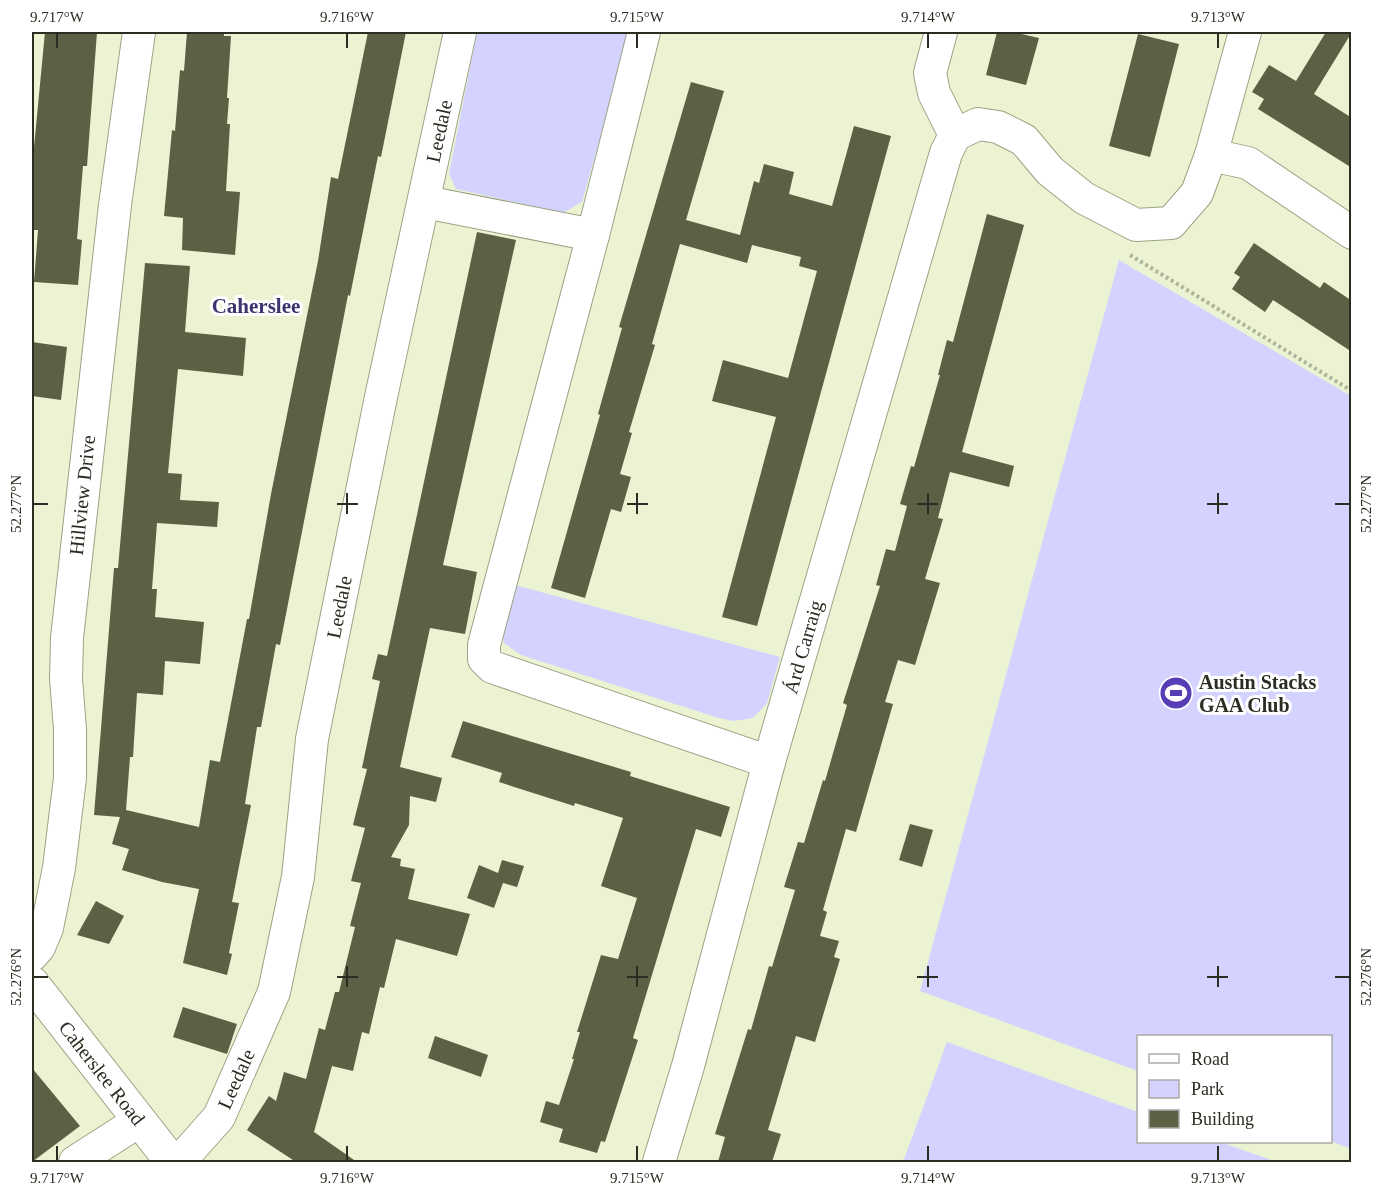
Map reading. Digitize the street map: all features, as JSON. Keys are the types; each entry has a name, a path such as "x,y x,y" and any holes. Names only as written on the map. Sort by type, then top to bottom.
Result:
{"main road":[{"name":"Caherslee Road","path":"32,983 172,1162"}],"street":[{"name":"Hillview Drive","path":"32,955 47,928 59,868 70,778 70,729 66,679 67,638 114,216 139,32"},
{"name":"Leedale","path":"179,1162 219,1117 274,992 298,878 312,739 379,408 460,32"},
{"path":"644,32 593,235 484,645 484,659 492,667 770,762"},
{"path":"941,32 930,73 934,93 955,135 978,124 998,127 1024,140 1050,171 1084,198 1136,225 1171,223 1197,193 1211,155 1245,32"},
{"name":"Árd Carraig","path":"659,1162 688,1066 770,762 946,153 955,135"},
{"path":"1211,155 1248,164 1352,233"},
{"path":"425,202 593,235"},
{"path":"75,1162 139,1121"}],"path":[{"path":"1128,254 1352,391"}],"green space":[{"path":"477,32 630,32 582,202 563,213 456,189 449,174"},
{"name":"Austin Stacks GAA Club","path":"1119,260 1351,396 1351,1149 1332,1141 1332,1035 1137,1035 1137,1071 920,991"},
{"path":"515,585 780,657 767,703 753,718 733,721 521,655 504,643 502,631"},
{"path":"947,1042 1137,1112 1137,1143 1223,1143 1277,1162 903,1162"}],"building":[{"path":"45,32 97,32 87,166 83,166 77,239 82,240 78,285 34,282 38,230 32,230 32,168"},
{"path":"187,32 224,32 224,36 231,36 227,98 229,98 227,124 230,124 226,191 240,192 235,255 182,250 183,218 164,216 172,130 175,131 180,70 184,71"},
{"path":"368,32 406,32 381,157 378,156 350,296 348,295 280,645 276,644 261,727 257,727 245,804 251,805 232,902 239,903 227,975 183,963 199,889 162,882 122,870 129,849 112,844 120,817 94,815 114,568 118,568 145,263 190,266 185,332 246,338 243,376 178,369 168,473 182,474 180,500 219,502 217,527 157,523 152,589 157,589 155,617 204,622 200,664 165,661 163,695 137,693 133,757 130,757 126,810 199,827 210,760 220,762 318,261 331,177 338,179"},
{"path":"997,32 1013,32 1039,38 1026,85 986,75"},
{"path":"1326,32 1352,32 1314,94 1352,118 1352,168 1258,109 1264,99 1252,92 1269,65 1296,81"},
{"path":"1138,34 1179,44 1150,157 1109,146"},
{"path":"691,82 724,91 686,220 740,235 754,181 759,183 764,164 794,172 789,194 832,206 854,126 891,136 757,626 722,617 776,417 712,401 723,360 788,378 817,271 799,266 801,257 752,245 747,263 680,244 652,344 655,345 629,432 632,433 620,474 631,477 621,512 611,509 585,598 551,588 600,415 598,414 622,328 619,327"},
{"path":"987,214 1024,225 962,452 1014,466 1009,487 950,472 938,518 943,519 925,579 940,583 915,665 898,660 885,702 893,704 856,832 846,829 823,910 827,912 820,936 839,941 834,957 840,959 815,1042 796,1036 768,1130 781,1134 772,1162 718,1162 725,1137 715,1134 748,1029 751,1030 769,966 772,967 795,890 784,887 798,842 804,843 823,780 825,781 847,705 843,703 880,586 876,585 886,549 895,551 907,506 900,504 911,466 914,467 940,375 938,375 947,340 953,342"},
{"path":"477,232 516,240 443,565 477,572 465,634 430,628 400,767 442,778 436,802 410,796 409,825 391,857 401,859 400,866 415,869 408,899 470,914 457,956 396,939 384,988 380,987 369,1034 362,1032 353,1071 332,1066 314,1132 357,1162 296,1162 247,1130 269,1096 276,1101 284,1072 306,1079 319,1028 325,1030 335,992 339,992 355,927 350,926 361,883 351,881 365,828 353,825 367,769 362,768 380,681 372,679 378,654 387,656"},
{"path":"1254,243 1320,288 1324,282 1352,301 1352,352 1273,300 1265,312 1232,289 1240,277 1234,273"},
{"path":"32,342 67,347 61,400 32,396"},
{"path":"463,721 631,772 630,776 730,807 721,837 696,829 633,1038 638,1040 605,1142 601,1141 597,1153 559,1142 563,1129 540,1122 546,1101 559,1105 574,1059 572,1059 580,1032 577,1032 601,955 618,959 637,898 601,886 623,818 575,803 574,806 499,782 502,773 451,757"},
{"path":"910,824 933,830 922,867 899,860"},
{"path":"502,860 524,866 517,887 503,883 494,908 467,898 479,865 498,873"},
{"path":"96,901 124,916 109,944 77,935"},
{"path":"183,1007 237,1024 227,1054 173,1037"},
{"path":"435,1036 488,1055 481,1077 428,1058"},
{"path":"32,1068 80,1126 32,1162"}],"place":[{"name":"Austin Stacks GAA Club","path":"1176,693"}],"district":[{"name":"Caherslee","path":"256,306"}]}
